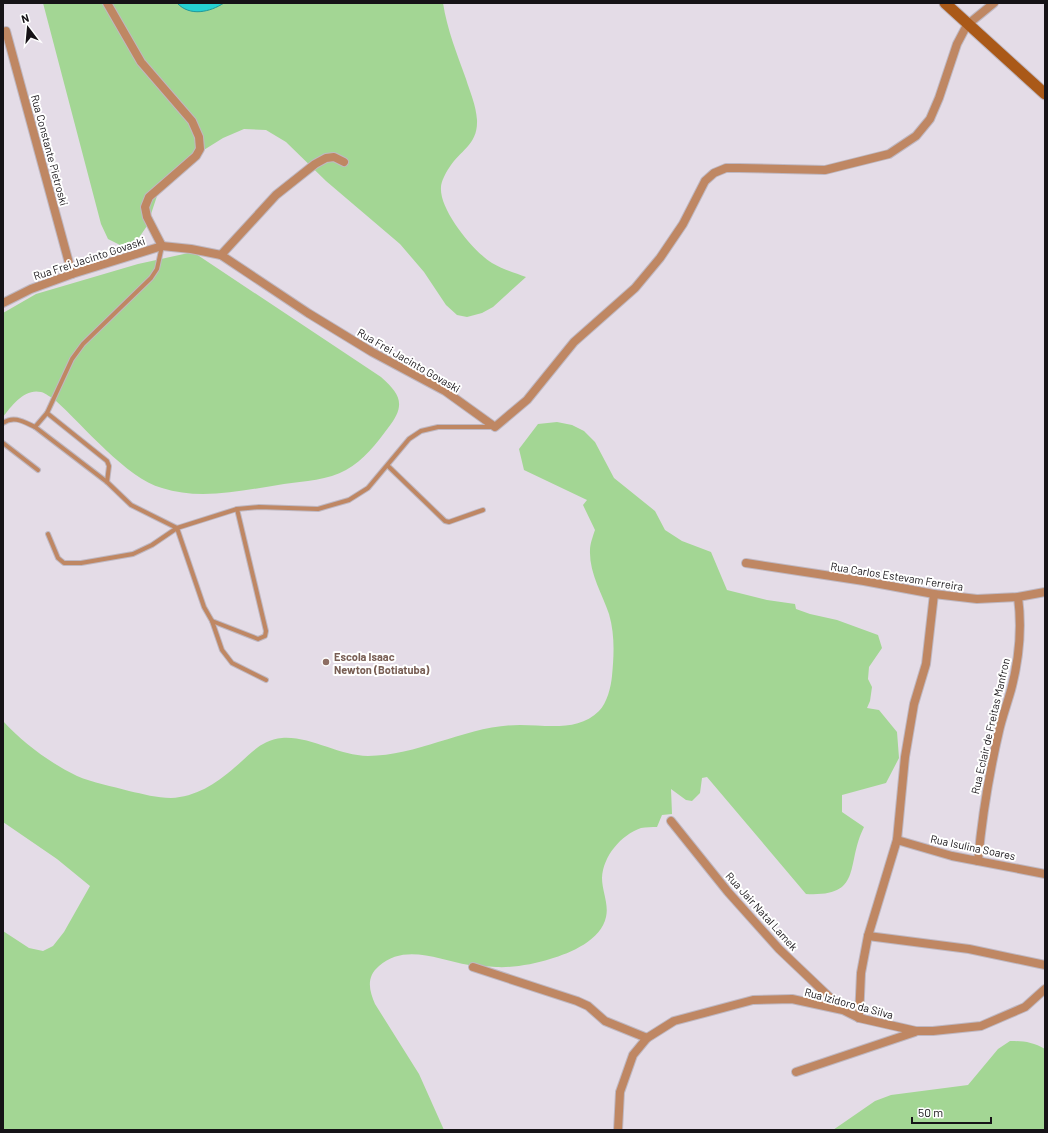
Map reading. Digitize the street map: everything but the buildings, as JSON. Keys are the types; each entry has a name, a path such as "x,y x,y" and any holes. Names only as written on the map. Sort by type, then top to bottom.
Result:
{"main road":[{"path":"945,3 967,25 1045,94"}],"street":[{"path":"107,3 141,62 192,121 199,137 200,148 196,156 149,197 145,207 147,217 162,246"},
{"path":"495,427 527,400 574,342 635,288 660,258 683,224 705,181 714,173 726,168 825,170 888,154 916,136 930,119 939,98 957,44 967,25 994,3"},
{"name":"Rua Constante Pietroski","path":"6,31 72,274"},
{"path":"221,255 276,195 315,164 326,158 334,157 344,162"},
{"name":"Rua Frei Jacinto Govaski","path":"3,303 31,289 72,274 162,246 191,249 221,255 308,313 372,352 445,391 495,427"},
{"name":"Rua Carlos Estevam Ferreira","path":"746,563 864,581 934,594 977,599 1018,596 1045,592"},
{"path":"859,1018 861,973 868,936 897,840 905,757 914,704 926,664 934,594"},
{"name":"Rua Eclair de Freitas Manfron","path":"978,861 987,786 999,729 1011,689 1017,656 1020,616 1018,596"},
{"name":"Rua Jair Natal Lamek","path":"671,821 728,892 774,944 843,1010"},
{"name":"Rua Isulina Soares","path":"897,840 952,856 1045,874"},
{"path":"868,936 969,949 1045,965"},
{"path":"473,967 577,1001 588,1006 606,1021 647,1038"},
{"name":"Rua Izidoro da Silva","path":"618,1130 620,1092 633,1055 647,1038 674,1021 753,1000 792,999 843,1010 859,1018 916,1031 981,1026 1025,1007 1045,989"},
{"path":"796,1072 916,1031"}],"lane":[{"path":"35,427 47,413 72,359 83,344 151,278 157,269 162,246"},
{"path":"47,413 107,461 109,466 107,482"},
{"path":"3,423 11,419 18,419 35,427 107,482 130,505 177,528 204,607 212,621 222,650 232,664 266,680"},
{"path":"48,534 58,558 64,563 81,562 133,554 152,545 177,528 237,509 259,507 318,510 349,500 368,488 388,466 409,439 421,431 438,427 495,427"},
{"path":"3,443 38,470"},
{"path":"388,466 445,521 449,522 483,510"},
{"path":"212,621 258,639 266,636 237,509"}],"green space":[{"path":"43,3 443,3 450,32 474,104 477,129 475,136 468,147 453,162 444,177 441,187 442,196 446,207 459,230 476,250 492,263 526,277 493,307 482,313 467,317 457,315 446,305 424,272 400,244 326,181 286,142 266,130 244,129 223,138 191,158 159,190 147,226 138,239 122,246 108,239 101,224"},
{"path":"193,252 381,377 393,389 399,401 399,407 394,420 369,451 352,466 332,476 316,480 223,493 203,494 172,491 148,482 134,474 120,463 47,394 35,391 24,395 19,398 3,417 3,313 36,294 138,264"},
{"path":"557,422 572,425 584,431 595,442 614,478 655,511 665,530 682,541 711,552 727,590 767,600 795,604 796,609 810,614 837,620 878,635 882,648 869,667 868,679 872,687 870,701 867,708 879,710 897,732 899,758 886,783 842,795 842,812 864,827 858,841 850,876 845,884 837,890 824,894 806,894 707,777 702,778 700,793 692,801 686,800 671,789 672,814 662,815 657,827 641,828 634,831 614,847 606,862 602,878 607,907 606,917 603,925 592,939 576,949 537,962 503,967 469,965 422,955 400,955 389,959 375,970 370,979 370,989 375,1004 419,1074 444,1130 3,1130 3,931 29,948 43,951 53,946 64,932 90,886 57,859 3,822 3,721 37,752 77,776 96,783 129,791 155,797 171,798 188,795 205,789 227,774 261,745 274,739 293,738 304,740 357,755 387,755 500,726 562,726 572,725 591,718 602,708 608,695 611,685 614,645 609,614 596,583 590,558 590,548 595,530 583,505 587,500 524,470 519,449 538,424"},
{"path":"1010,1041 1028,1042 1045,1049 1045,1130 833,1130 875,1101 891,1095 968,1085 998,1049"}],"water":[{"path":"177,3 224,3 213,9 194,12"}],"place":[{"name":"Escola Isaac Newton (Botiatuba)","path":"326,662"}]}
